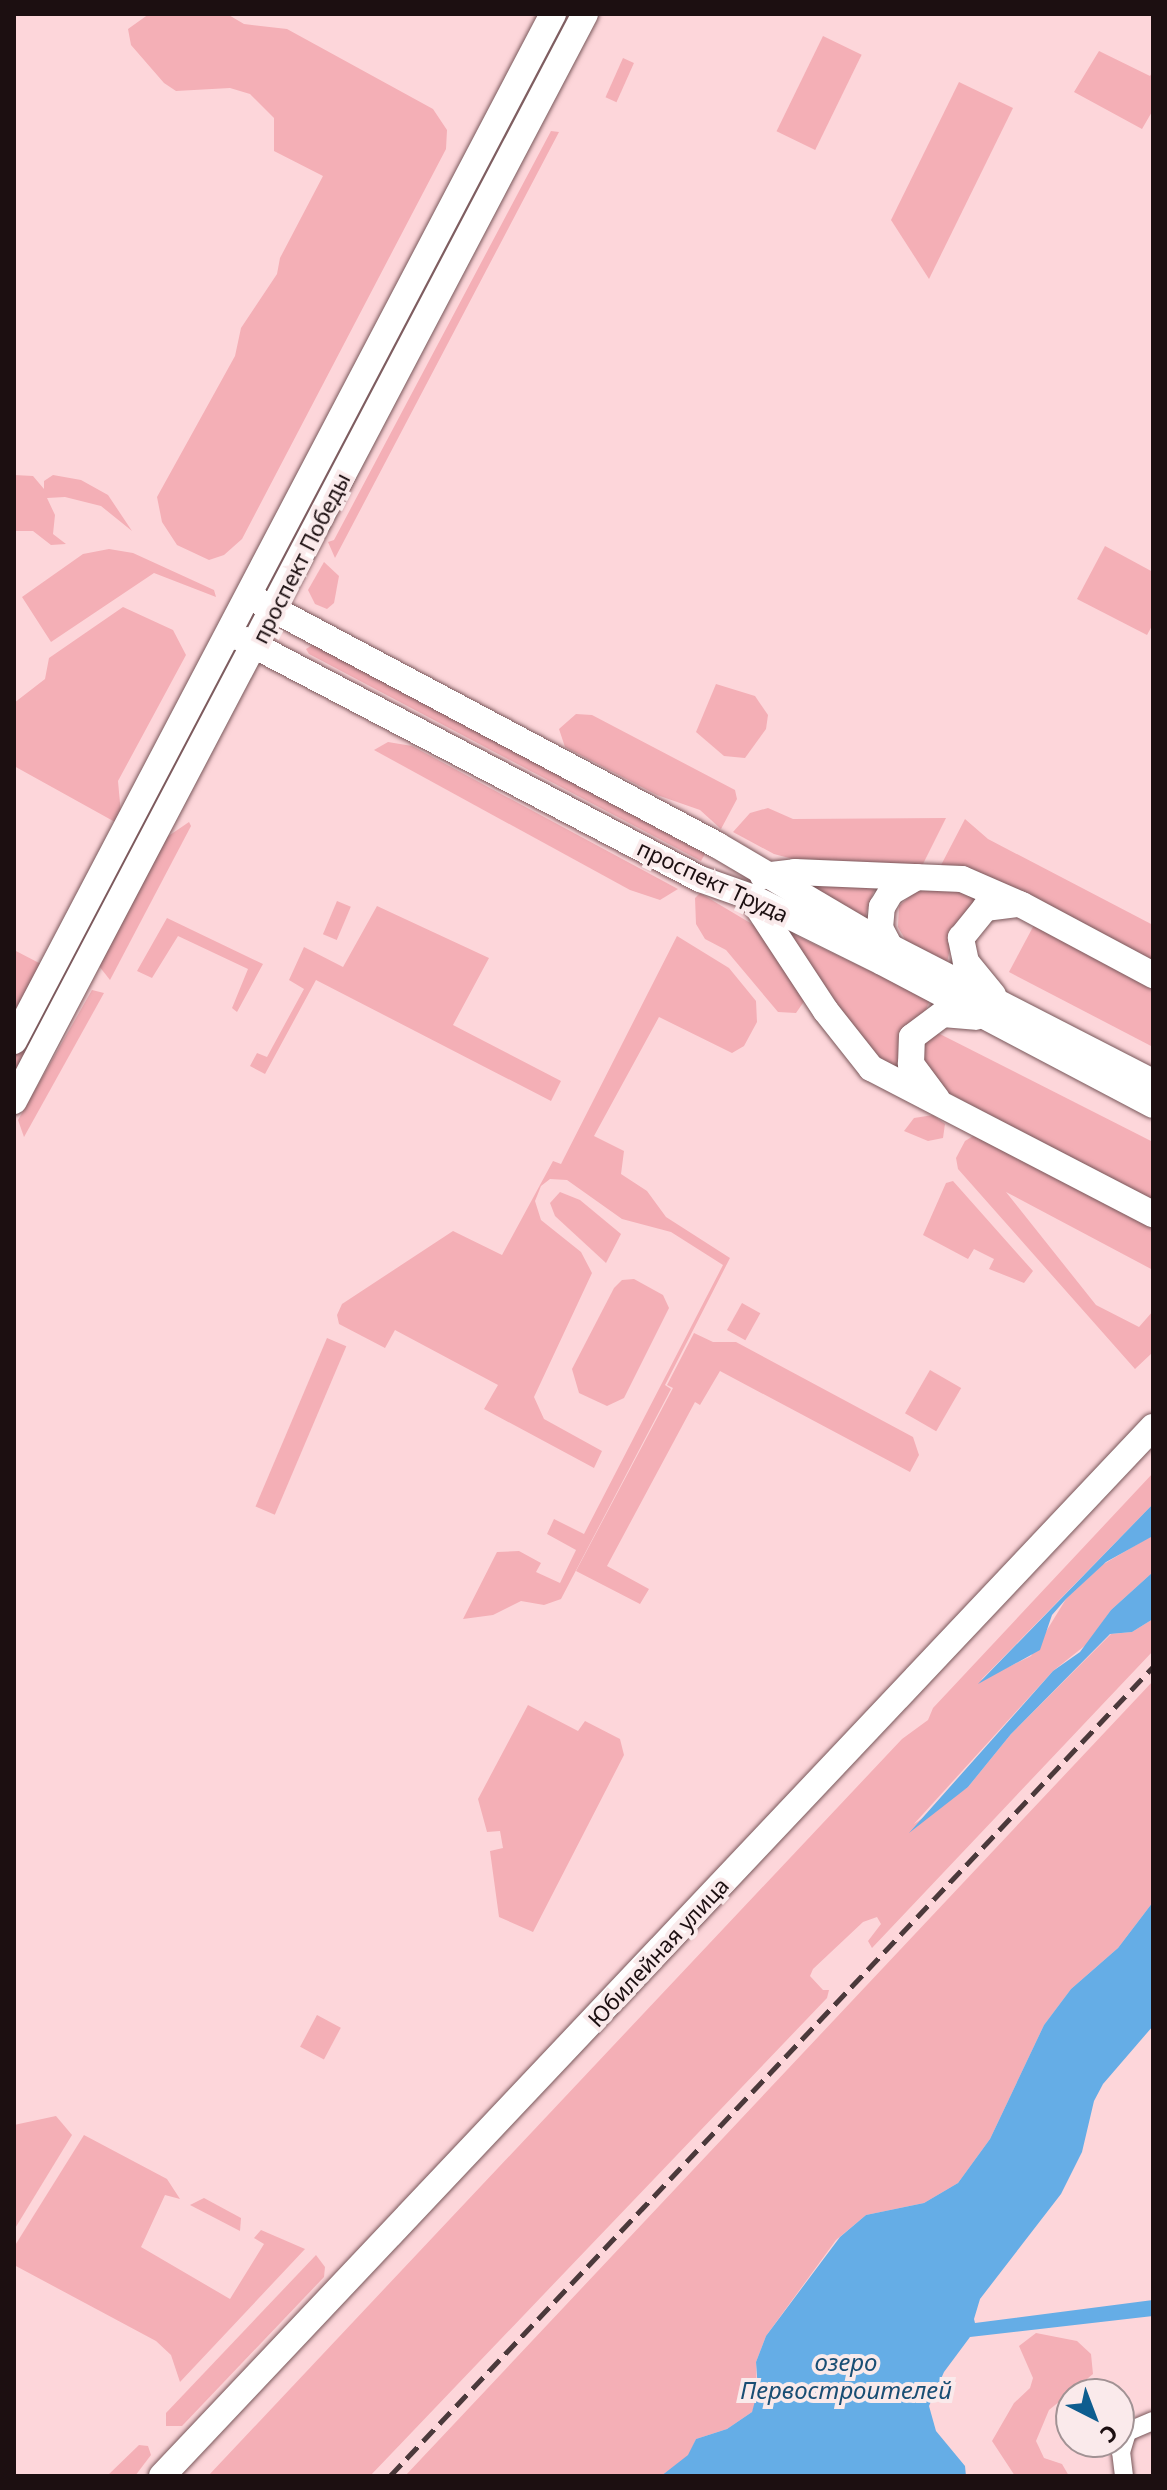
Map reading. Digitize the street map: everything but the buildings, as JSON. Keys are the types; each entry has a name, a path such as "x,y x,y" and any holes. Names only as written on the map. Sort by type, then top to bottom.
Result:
{"main road":[{"name":"проспект Победы","path":"14,1041 553,14"},
{"name":"проспект Победы","path":"14,1101 256,646 585,14"},
{"name":"проспект Труда","path":"249,597 717,845 757,886 994,1011 1153,1082"},
{"name":"проспект Труда","path":"230,633 700,879 757,886 890,947 1153,1105"},
{"path":"1153,975 1022,905 962,879 795,872 757,886 858,1055 882,1076 940,1101 1153,1214"},
{"path":"890,947 880,928 882,907 891,892 917,877"},
{"path":"940,1101 914,1071 912,1037 943,1014 994,1011 966,962 961,938 985,908 1022,905"},
{"name":"Юбилейная улица","path":"162,2476 1153,1427"}],"street":[{"path":"1124,2476 1121,2452 1127,2432 1153,2421"}],"shaded area":[{"path":"149,14 227,14 244,24 287,29 433,109 447,130 446,149 242,539 224,555 209,560 177,545 162,522 157,497 235,356 241,328 277,274 280,258 323,176 274,151 274,118 250,94 230,88 176,91 164,83 131,45 128,29"},
{"path":"823,36 862,55 815,150 777,131"},
{"path":"1099,51 1150,76 1153,71 1153,110 1142,129 1074,92"},
{"path":"623,58 634,63 616,102 606,97"},
{"path":"959,82 1013,108 929,279 891,220"},
{"path":"551,131 559,132 335,558 328,542 334,540"},
{"path":"14,475 33,476 44,489 44,481 53,475 81,480 108,495 132,531 101,506 65,497 47,498 55,515 53,534 66,544 51,545 33,531 14,531"},
{"path":"1105,546 1153,572 1153,624 1147,635 1077,599"},
{"path":"109,549 133,553 214,590 216,597 154,573 51,642 22,597 83,554"},
{"path":"324,562 339,576 334,603 327,609 315,604 308,590"},
{"path":"123,607 173,630 186,655 118,781 121,814 115,822 14,766 14,703 45,679 49,658"},
{"path":"314,644 705,854 701,861 309,654 306,649"},
{"path":"716,684 755,696 768,715 766,729 745,758 724,756 696,732"},
{"path":"208,699 213,703 14,1085 14,1058 202,702"},
{"path":"576,714 592,715 735,790 737,799 721,829 700,810 657,795 565,747 559,729"},
{"path":"388,742 412,746 678,889 660,900 630,890 374,750"},
{"path":"768,808 793,819 946,818 922,866 804,862 774,854 733,832 750,813"},
{"path":"965,819 988,839 1153,925 1153,962 939,869"},
{"path":"189,822 191,826 110,980 99,966 167,837"},
{"path":"800,884 875,887 864,920"},
{"path":"923,885 989,896 952,941 947,962 906,941 898,927 899,906"},
{"path":"700,893 757,927 805,1000 796,1013 778,1012 726,950 705,939 696,924 695,898"},
{"path":"337,901 351,907 337,940 323,934"},
{"path":"377,906 489,958 453,1025 561,1081 551,1101 316,980 265,1074 250,1066 257,1053 267,1057 304,989 289,980 304,947 343,967"},
{"path":"167,918 263,964 237,1012 232,1008 248,969 178,936 152,978 137,971"},
{"path":"1034,925 1153,988 1153,1047 1009,972"},
{"path":"789,932 930,1000 899,1073 867,1048"},
{"path":"677,936 729,968 756,1001 757,1022 744,1046 732,1053 659,1017 594,1136 624,1151 621,1174 647,1191 666,1217 730,1258 665,1385 671,1389 561,1599 544,1605 521,1601 493,1615 463,1619 497,1552 519,1551 541,1563 536,1572 560,1583 576,1550 547,1534 554,1519 584,1534 723,1265 671,1232 622,1219 567,1180 550,1179 541,1186 535,1201 541,1220 581,1252 592,1273 534,1397 544,1419 602,1451 594,1468 484,1409 498,1385 395,1330 385,1348 339,1324 337,1315 342,1304 453,1231 502,1255 553,1161 561,1164"},
{"path":"14,950 41,964 14,1017"},
{"path":"92,990 104,993 24,1137 18,1120"},
{"path":"930,1029 1153,1142 1153,1200 937,1087 927,1079 919,1036"},
{"path":"933,1115 945,1124 943,1138 928,1141 904,1131 914,1118"},
{"path":"978,1133 1153,1227 1153,1270 1006,1192 1096,1305 1139,1327 1153,1311 1153,1352 1135,1369 958,1169 956,1158 965,1141"},
{"path":"953,1181 1033,1271 1024,1283 989,1269 994,1259 974,1249 968,1259 923,1235 946,1183"},
{"path":"560,1192 580,1200 621,1234 606,1263 555,1216 550,1203"},
{"path":"634,1279 663,1295 669,1308 624,1398 607,1406 579,1393 572,1369 614,1288 622,1280"},
{"path":"742,1303 760,1313 745,1340 727,1330"},
{"path":"694,1333 713,1342 736,1342 913,1437 919,1455 910,1472 720,1371 700,1405 695,1402 607,1566 649,1589 640,1604 576,1571 673,1388 667,1385"},
{"path":"327,1338 346,1346 275,1515 255,1506"},
{"path":"930,1370 961,1388 936,1431 905,1413"},
{"path":"1153,1473 1153,1504 981,1680 1031,1656 1066,1599 1102,1565 1153,1535 1153,1572 1111,1610 1087,1644 1053,1671 914,1824 968,1787 1011,1734 1111,1634 1132,1632 1153,1619 1153,1651 872,1948 868,1941 881,1924 877,1917 863,1922 813,1969 810,1976 823,1990 829,1990 827,1998 370,2476 208,2476 902,1739 928,1720 933,1708"},
{"path":"1153,1681 1153,1902 1118,1948 1071,1989 1044,2025 990,2139 958,2183 924,2203 866,2215 836,2240 766,2336 756,2362 757,2400 752,2412 727,2429 696,2439 689,2455 661,2476 405,2476"},
{"path":"528,1705 578,1731 585,1721 620,1739 624,1755 533,1932 499,1917 490,1851 503,1848 500,1831 487,1832 478,1799"},
{"path":"317,2015 341,2028 324,2059 300,2047"},
{"path":"56,2116 72,2135 14,2230 14,2125"},
{"path":"84,2135 167,2179 180,2199 165,2195 141,2247 230,2299 264,2244 254,2238 261,2230 305,2249 180,2382 171,2355 156,2341 14,2265 14,2247"},
{"path":"204,2198 241,2218 240,2231 190,2205"},
{"path":"316,2255 325,2267 324,2277 182,2426 166,2426 166,2413"},
{"path":"1036,2333 1077,2341 1091,2354 1093,2374 1088,2378 1055,2378 1055,2405 1049,2410 1036,2441 1044,2458 1062,2464 1069,2476 1015,2476 992,2441 1014,2403 1030,2388 1033,2378 1019,2346"},
{"path":"139,2445 148,2446 151,2455 135,2476 107,2476"}],"water":[{"path":"1153,1504 1151,1537 1106,1562 1066,1599 1052,1615 1040,1650 978,1684"},
{"path":"1153,1572 1153,1619 1132,1632 1110,1634 1011,1734 968,1787 909,1833 1053,1671 1080,1652 1111,1610"},
{"name":"озеро Первостроителей","path":"1153,1902 1153,2026 1103,2084 1094,2101 1082,2152 1061,2194 980,2299 974,2319 975,2323 1153,2300 1153,2316 970,2337 944,2372 929,2406 936,2431 965,2466 966,2476 661,2476 688,2455 696,2439 727,2429 752,2412 758,2390 756,2362 766,2336 840,2237 866,2215 924,2203 958,2183 990,2139 1044,2025 1071,1989 1118,1948"}],"railway":[{"path":"390,2476 1153,1667"}]}
